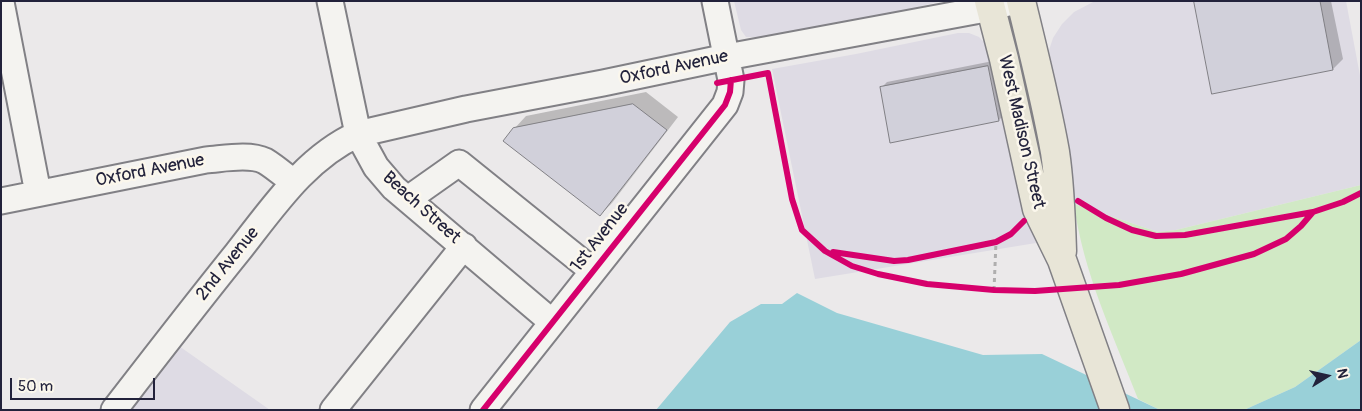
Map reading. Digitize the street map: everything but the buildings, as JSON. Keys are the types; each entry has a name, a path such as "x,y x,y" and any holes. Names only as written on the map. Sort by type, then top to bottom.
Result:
{"main road":[{"name":"West Madison Street","path":"1021,1 1047,109 1055,153 1061,205 1062,260"},
{"name":"West Madison Street","path":"999,3 1006,68 1036,209 1062,260 1115,410"}],"street":[{"name":"Beach Street","path":"330,1 358,134 376,167 394,188 552,322"},
{"name":"1st Avenue","path":"483,410 725,105 730,92 731,80 715,1"},
{"path":"1,2 38,193"},
{"name":"Oxford Avenue","path":"358,134 466,109 999,3"},
{"name":"2nd Avenue","path":"114,410 293,182 324,154 344,140 358,134"},
{"name":"Oxford Avenue","path":"1,201 206,160 238,157 255,158 264,161 293,182"},
{"path":"408,199 459,163 593,271"},
{"path":"333,410 464,246"}],"path":[{"path":"988,244 1004,238"},
{"path":"994,290 996,242"},
{"path":"985,289 1002,290"}],"shaded area":[{"path":"734,1 941,1 907,10 764,37 746,37 741,30"},
{"path":"1095,1 1346,1 1361,81 1361,185 1176,230 1158,232 1074,204 1049,50 1053,38 1062,24 1074,12"},
{"path":"958,33 969,33 979,37 986,44 990,53 1028,220 1036,243 815,279 772,69"},
{"path":"169,339 270,410 114,410"}],"green space":[{"path":"1361,185 1361,340 1295,387 1244,410 1158,409 1138,399 1092,279 1078,229 1074,204 1158,232 1176,230"}],"water":[{"path":"797,293 837,313 983,355 1042,354 1158,409 1169,410 656,410 730,322 761,304 782,304"},
{"path":"1361,340 1361,410 1244,410 1295,387"}],"cycle path":[{"path":"717,83 768,73 792,199 802,230 825,251 852,266 878,274 927,284 994,290 1035,291 1119,285 1181,274 1254,254 1286,239 1313,212 1343,202 1361,193"},
{"path":"483,410 725,105 730,92 731,80"},
{"path":"1078,201 1106,218 1132,230 1156,236 1185,235 1313,212"},
{"path":"833,252 894,261 908,260 996,242 1011,234 1024,221"}]}
